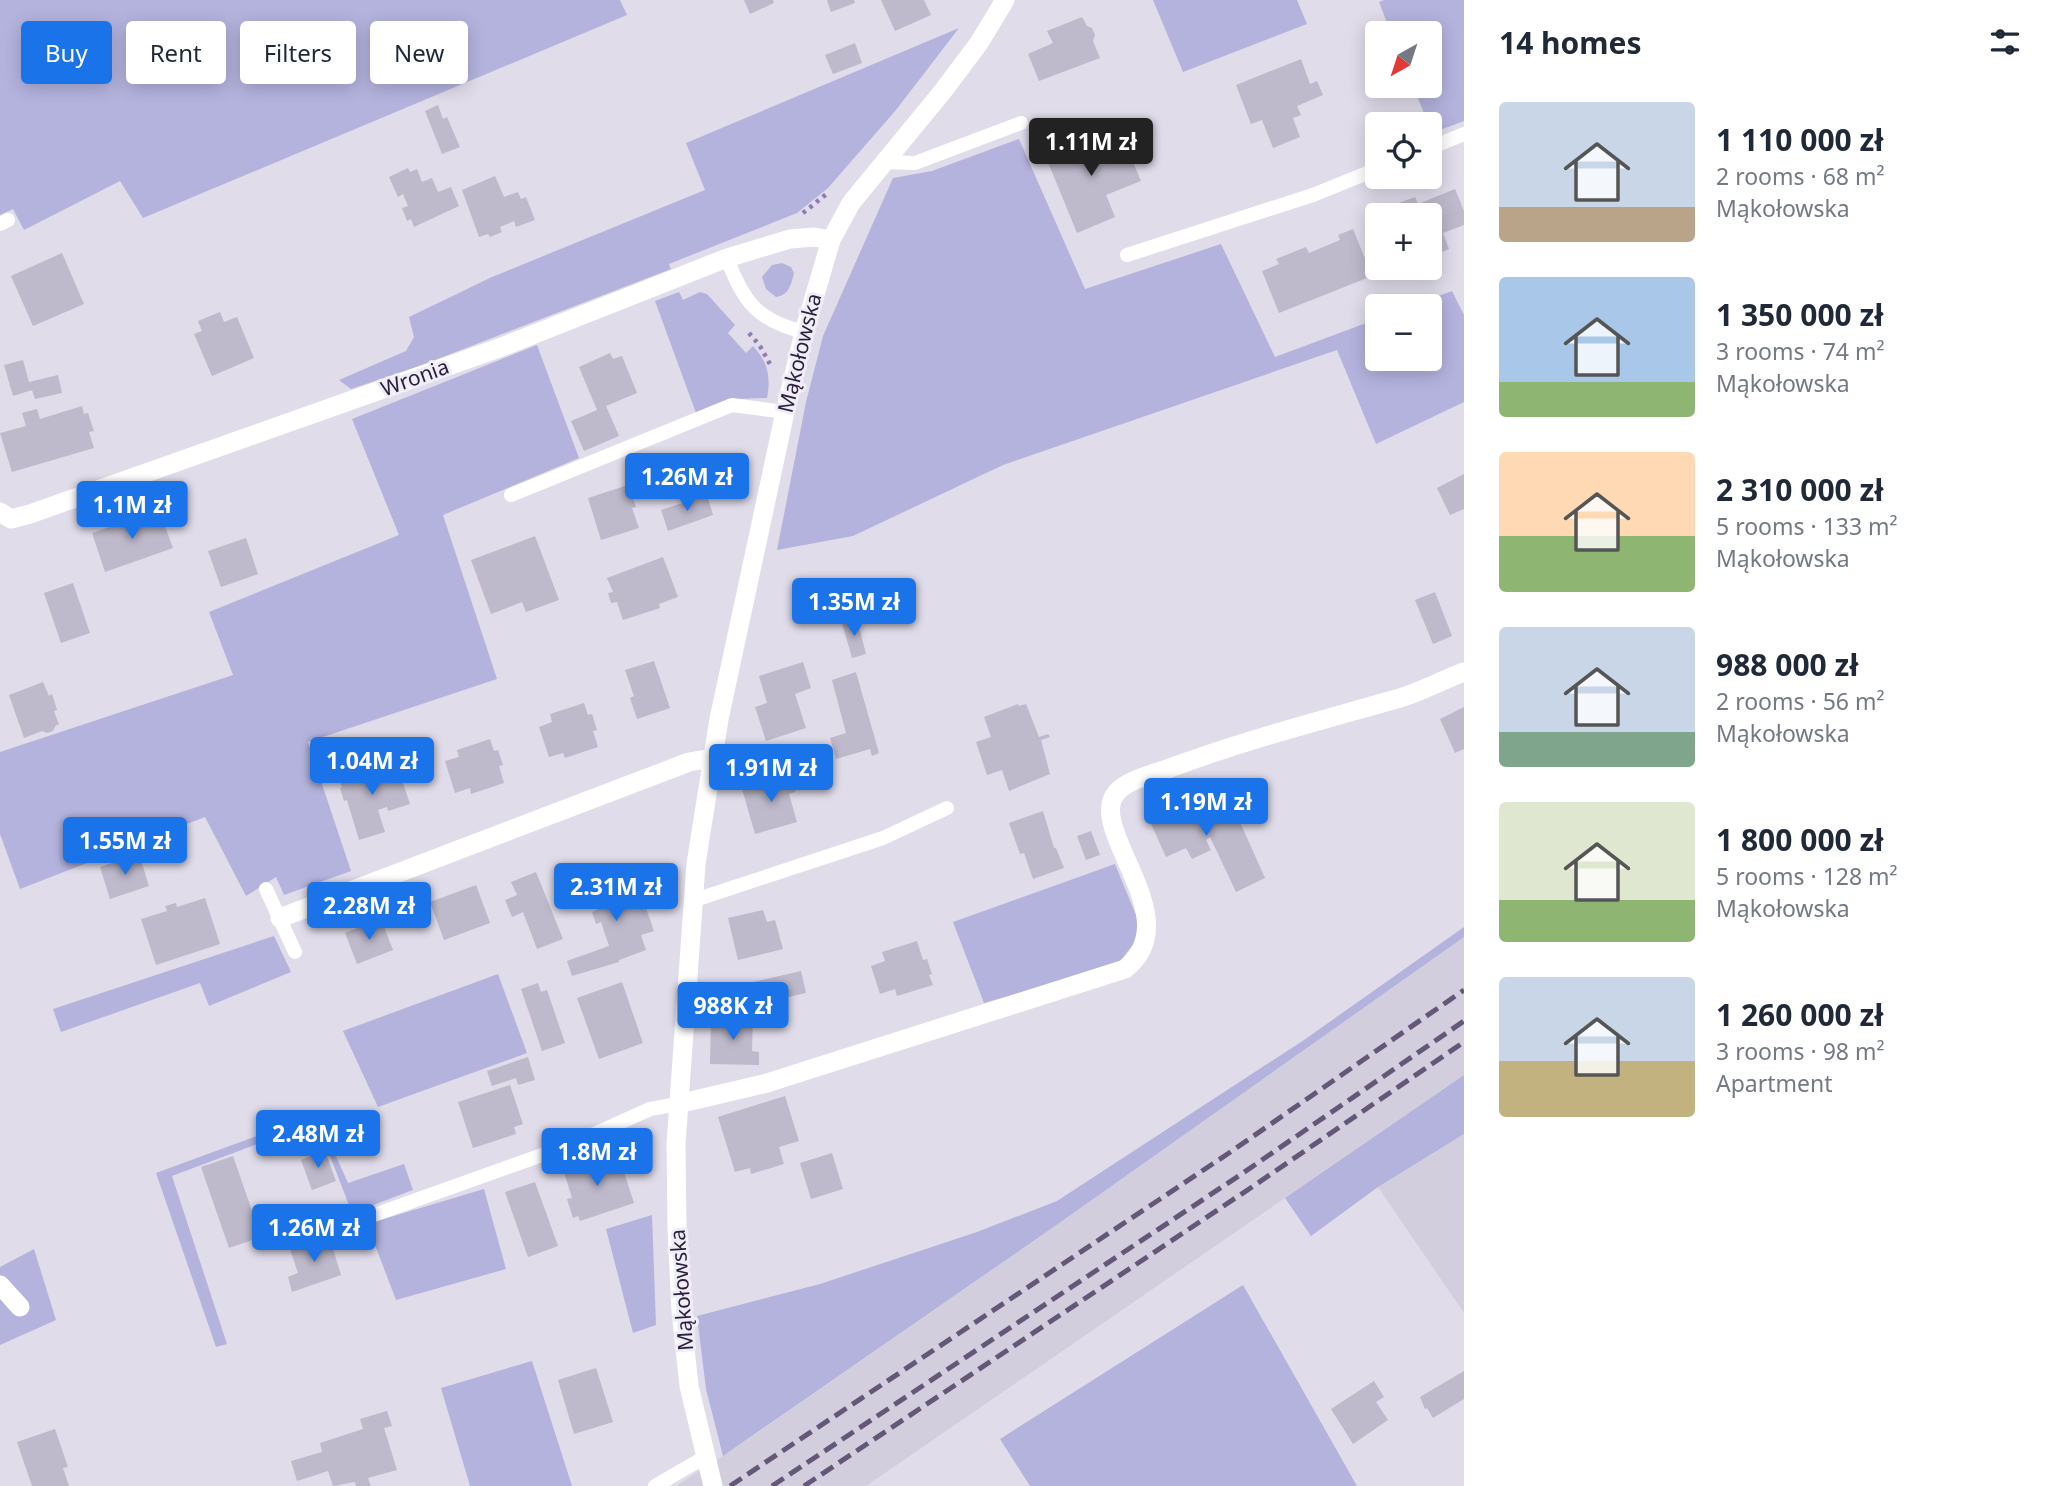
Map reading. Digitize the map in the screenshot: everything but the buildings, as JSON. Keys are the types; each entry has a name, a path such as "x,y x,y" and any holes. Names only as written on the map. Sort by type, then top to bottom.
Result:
{"street":[{"name":"Mąkołowska","path":"713,1486 690,1386 681,1311 677,1229 678,1104 692,901 712,758 785,412 804,332 831,240 851,203 965,62 1005,0"},
{"name":"Wronia","path":"4,518 499,348 727,258 790,239 814,237 831,240"},
{"path":"678,1104 767,1083 1125,969 1140,954 1147,937 1141,896 1112,822 1110,804 1117,792 1130,783 1193,760 1299,725 1403,697 1464,671"},
{"path":"281,918 689,762 712,758"},
{"path":"0,1285 20,1307"}],"lane":[{"path":"883,162 915,163 1021,123"},
{"path":"1442,143 1464,134"},
{"path":"1127,256 1313,195 1365,174"},
{"path":"727,258 745,298 766,319 781,327 804,332"},
{"path":"511,495 732,405 785,412"},
{"path":"692,901 883,838 947,807"},
{"path":"266,889 295,952"},
{"path":"371,1216 570,1145 650,1109 678,1104"},
{"path":"655,1486 705,1457"}],"path":[{"path":"799,216 831,191"},
{"path":"744,328 760,346"}],"shaded area":[{"path":"0,0 620,0 627,15 468,82 468,21 370,21 370,84 462,84 143,218 120,181 24,230 13,209 0,215"},
{"path":"1153,0 1297,0 1307,24 1183,72"},
{"path":"1464,0 1464,121 1442,129 1442,112 1424,112 1418,98 1442,98 1442,21 1386,21 1379,2"},
{"path":"959,28 896,110 828,188 797,213 669,264 671,269 422,365 351,389 339,380 406,351 414,337 409,317 492,277 705,190 686,143"},
{"path":"1019,139 1085,289 1221,244 1275,357 1365,323 1365,371 1442,371 1442,295 1452,291 1464,315 1464,402 1376,444 1337,350 1003,465 853,536 777,550 806,402 823,336 893,178 932,171"},
{"path":"782,263 791,267 794,273 787,292 776,297 766,289 762,277 772,265"},
{"path":"679,292 683,300 700,292 707,294 735,325 728,333 746,353 753,346 758,352 767,370 767,398 736,399 696,413 655,301"},
{"path":"537,345 579,458 443,515 497,679 308,742 351,871 284,895 276,877 246,896 205,817 20,889 0,834 0,752 233,675 209,612 399,535 352,419"},
{"path":"1115,864 1138,920 1139,937 1117,965 984,1003 953,922"},
{"path":"1464,927 1464,937 723,1456 706,1389 697,1316 820,1284 977,1232 1057,1201 1304,1040"},
{"path":"274,936 291,972 209,1006 200,983 61,1032 53,1009"},
{"path":"1464,937 1464,1075 866,1486 676,1486 741,1444 1055,1226"},
{"path":"498,974 527,1053 378,1107 343,1031"},
{"path":"1464,1075 1464,1134 1378,1187 1311,1236 1285,1198"},
{"path":"317,1114 348,1183 404,1164 413,1190 352,1213 320,1130 305,1126 172,1176 227,1344 216,1347 156,1173"},
{"path":"1464,1134 1464,1313 1378,1187"},
{"path":"484,1189 506,1269 396,1300 367,1224"},
{"path":"652,1215 656,1325 633,1333 606,1229"},
{"path":"34,1249 56,1320 0,1345 0,1267"},
{"path":"1243,1285 1357,1486 1030,1486 1000,1439"},
{"path":"532,1361 572,1486 470,1486 441,1388"}],"railway":[{"path":"730,1486 1229,1153 1464,990"},
{"path":"772,1486 1243,1173 1464,1021"},
{"path":"804,1486 1464,1042"}]}
